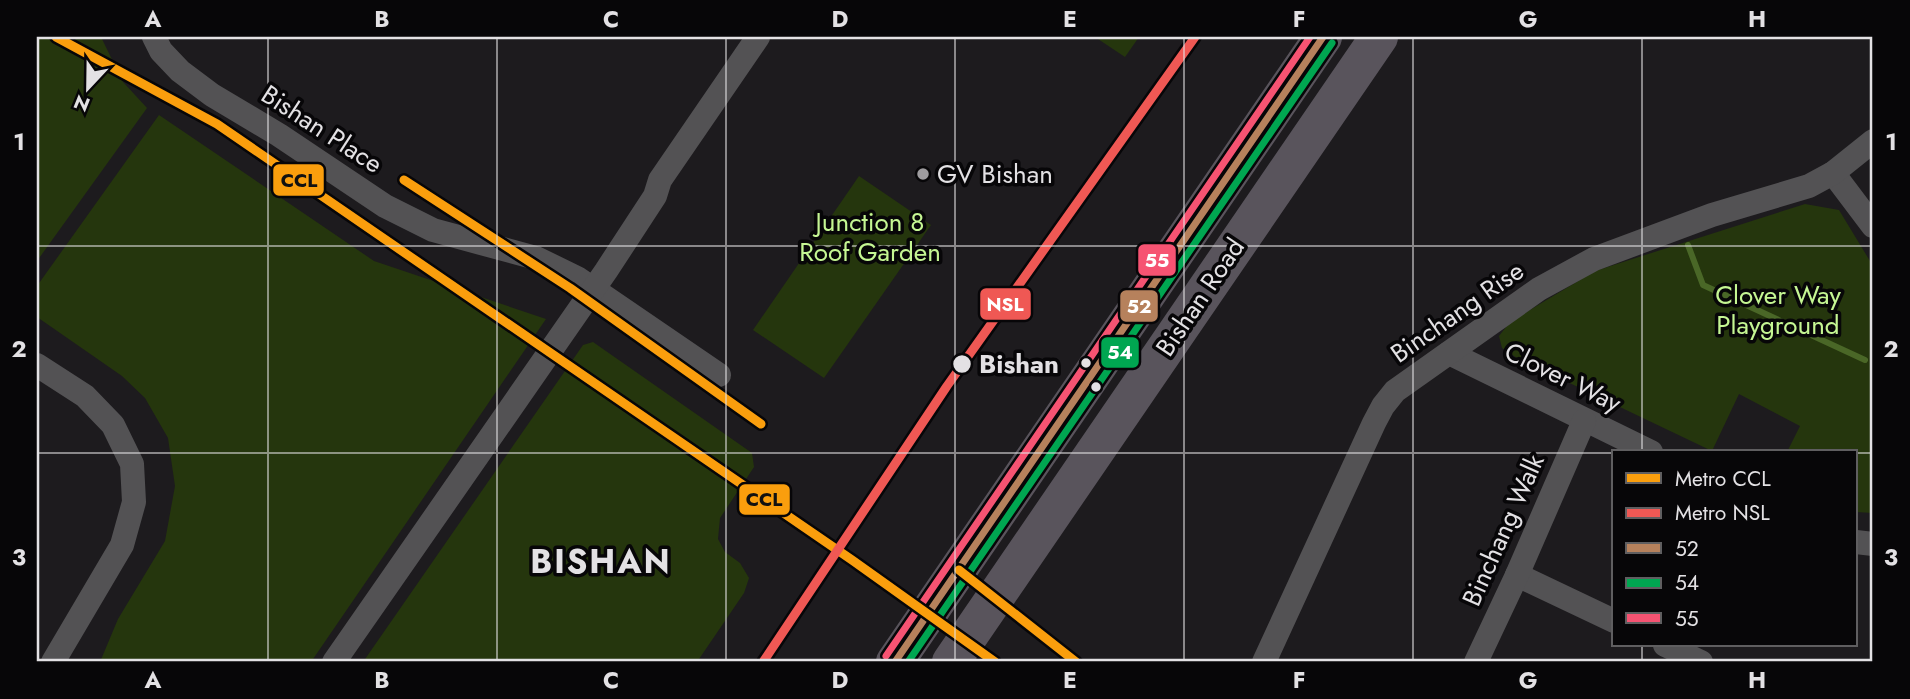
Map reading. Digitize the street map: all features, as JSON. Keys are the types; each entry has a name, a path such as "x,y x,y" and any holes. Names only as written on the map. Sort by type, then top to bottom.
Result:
{"main road":[{"name":"Bishan Road","path":"895,662 1323,37"},
{"name":"Bishan Road","path":"951,662 1379,37"}],"street":[{"name":"Bishan Place","path":"154,37 161,51 180,71 386,206 433,230 536,258 577,278 719,375"},
{"path":"334,662 593,289 655,196 660,180 758,37"},
{"path":"655,196 669,186 773,37"},
{"name":"Binchang Rise","path":"1264,662 1384,406 1395,391 1539,289 1594,259 1712,215 1797,192 1833,173 1873,141"},
{"path":"1833,173 1873,226"},
{"name":"Clover Way","path":"1449,353 1647,450"},
{"path":"37,365 85,396 113,425 132,464 134,502 122,545 53,662"},
{"name":"Binchang Walk","path":"1476,662 1584,421"},
{"path":"1517,575 1612,620"},
{"path":"1667,646 1701,662"}],"green space":[{"path":"37,37 101,37 123,82 147,108 37,261"},
{"path":"1095,37 1139,37 1125,57"},
{"path":"159,115 374,261 546,319 311,662 100,662 118,619 165,541 175,486 168,438 145,398 122,376 37,317 37,286"},
{"name":"Junction 8 Roof Garden","path":"859,176 931,225 824,378 753,330"},
{"name":"Clover Way Playground","path":"1805,204 1839,210 1873,266 1873,513 1857,512 1857,450 1788,450 1800,426 1739,394 1712,450 1710,450 1517,358 1502,348 1499,336 1510,322 1595,271"},
{"path":"593,342 752,453 754,467 720,518 718,539 725,552 740,563 749,578 744,593 697,662 363,662 583,345"}],"waterway":[{"path":"1688,245 1703,285 1865,360"}],"metro line":[{"name":"CCL","path":"56,37 217,124 852,560 995,662"},
{"name":"NSL","path":"763,662 947,386 1195,37"},
{"name":"CCL","path":"404,180 570,288 761,424"},
{"name":"CCL","path":"959,570 1076,662"}],"transit line":[{"name":"55","path":"886,656 1310,37"},
{"name":"52","path":"895,662 1323,37"},
{"name":"54","path":"908,662 1332,43"}],"place":[{"name":"GV Bishan","path":"923,174"},
{"name":"Bishan","path":"962,364"}],"district":[{"name":"BISHAN","path":"601,561"}]}
